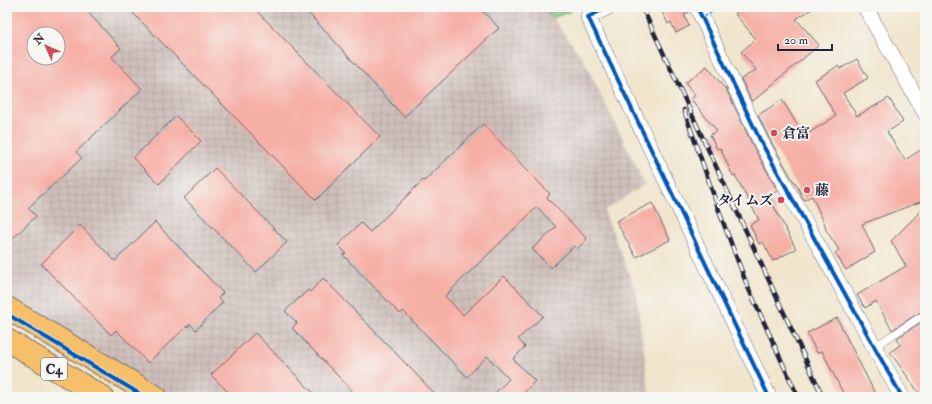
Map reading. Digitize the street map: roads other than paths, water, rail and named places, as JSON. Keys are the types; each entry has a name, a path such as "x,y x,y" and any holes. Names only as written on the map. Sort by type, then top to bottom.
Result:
{"highway":[{"name":"C4","path":"7,308 156,397"},
{"name":"C4","path":"7,340 102,397"}],"street":[{"path":"608,7 588,17 770,397"},
{"path":"697,7 761,142 902,397"},
{"path":"865,7 925,113"},
{"path":"7,314 145,397"}],"lane":[{"path":"874,347 925,314"}],"railway":[{"path":"642,7 823,397"},
{"path":"684,110 723,222 747,285 798,397"}],"place":[{"name":"倉富","path":"774,133"},
{"name":"藤","path":"807,190"},
{"name":"タイムズ","path":"781,200"}]}
